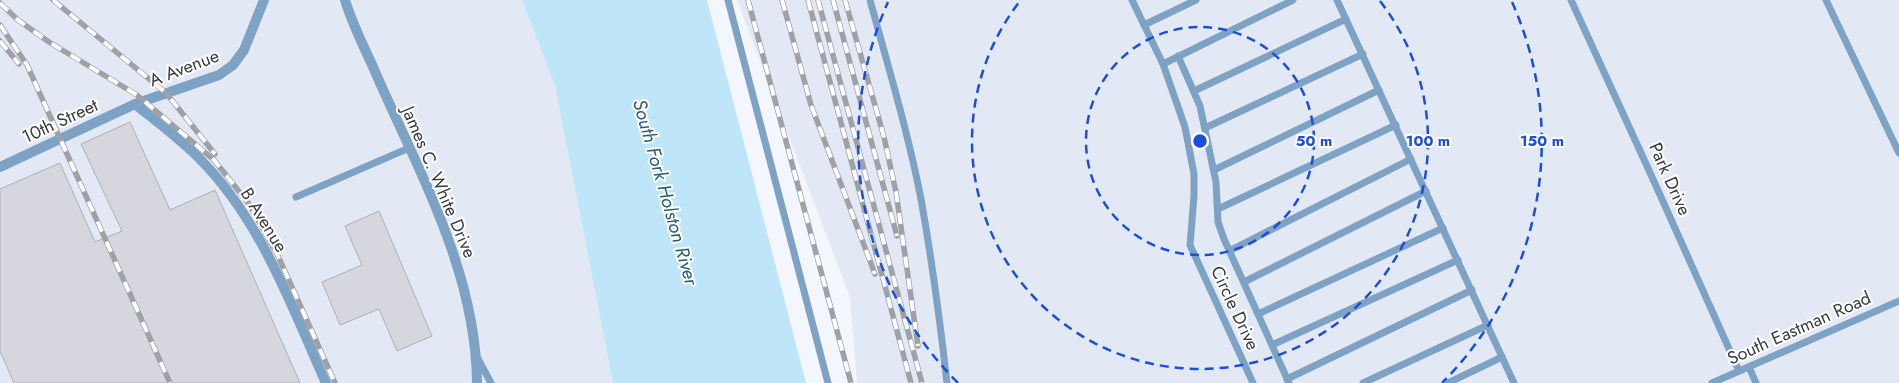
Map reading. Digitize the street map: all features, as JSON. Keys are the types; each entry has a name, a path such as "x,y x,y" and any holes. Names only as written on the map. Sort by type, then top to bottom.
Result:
{"street":[{"name":"A Avenue","path":"134,104 219,75 233,65 244,50 264,0"},
{"name":"James C. White Drive","path":"345,0 448,236 460,270 477,357 477,383"},
{"name":"10th Street","path":"0,167 134,104"},
{"name":"B Avenue","path":"134,104 199,159 225,188 248,221 269,256 326,383"}],"lane":[{"path":"728,0 828,383"},
{"path":"870,0 921,198 938,304 947,383"},
{"path":"1132,0 1163,64 1294,0"},
{"path":"1144,25 1196,0"},
{"path":"1338,0 1514,383"},
{"name":"Park Drive","path":"1571,0 1739,371"},
{"path":"1826,0 1899,153"},
{"path":"1194,91 1346,18"},
{"path":"1206,128 1363,54"},
{"path":"1178,56 1200,106 1206,128 1214,170 1218,222 1229,251 1288,381 1472,290"},
{"name":"Circle Drive","path":"1163,64 1175,94 1185,128 1194,174 1190,245 1253,383"},
{"path":"1214,170 1379,90"},
{"path":"1218,209 1396,126"},
{"path":"296,197 409,148"},
{"path":"1229,251 1411,159"},
{"path":"1244,282 1426,191"},
{"path":"1258,314 1443,228"},
{"path":"1272,345 1458,260"},
{"name":"South Eastman Road","path":"1712,383 1899,300"},
{"path":"1363,383 1488,325"},
{"path":"1448,383 1502,356"},
{"path":"477,357 491,383"},
{"path":"1749,367 1756,383"}],"shaded area":[{"path":"0,0 522,0 555,86 613,383 0,383"},
{"path":"737,0 1899,0 1899,383 857,383 850,297"}],"water":[{"name":"South Fork Holston River","path":"522,0 707,0 806,383 613,383 555,86"}],"building":[{"path":"130,122 170,210 215,190 300,383 14,383 0,351 0,189 60,163 95,242 122,231 81,144"},
{"path":"379,211 432,336 397,351 379,309 340,325 322,282 362,265 345,226"}],"railway":[{"path":"53,0 166,93 215,154"},
{"path":"748,0 851,383"},
{"path":"782,0 811,105 875,274"},
{"path":"808,0 911,383"},
{"path":"818,0 922,383"},
{"path":"833,0 897,236"},
{"path":"845,0 884,137 896,192 918,346"},
{"path":"0,3 18,20 49,42 137,95 214,160 249,204 278,256 335,383"},
{"path":"0,25 27,65 170,383"},
{"path":"0,41 19,64"}]}
